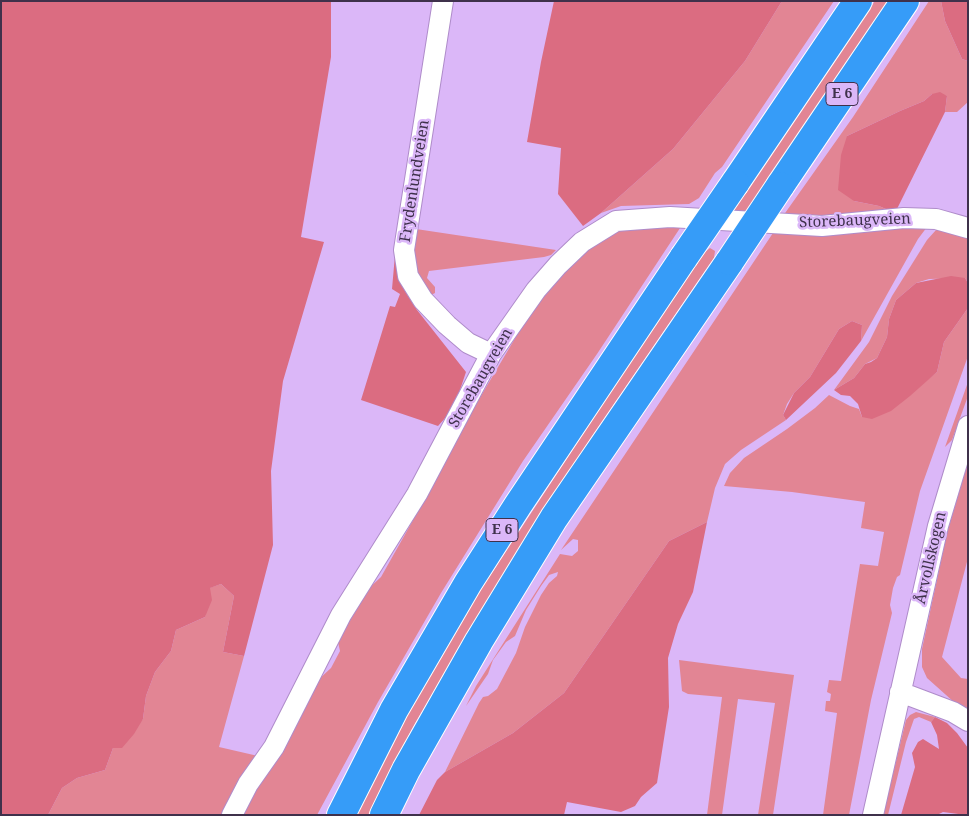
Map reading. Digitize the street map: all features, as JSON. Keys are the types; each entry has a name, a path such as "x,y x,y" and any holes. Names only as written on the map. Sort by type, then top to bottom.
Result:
{"highway":[{"name":"E 6","path":"341,815 394,710 468,583 684,257 858,1"},
{"name":"E 6","path":"384,815 406,770 479,641 554,518 905,1"}],"street":[{"name":"Frydenlundveien","path":"443,1 404,250 408,276 423,300 468,343 491,354"},
{"name":"Storebaugveien","path":"232,815 248,784 274,747 341,615 417,494 491,354 536,290 582,242 616,221 670,217 822,226 904,218 936,219 968,228"},
{"name":"Årvollskogen","path":"873,815 938,526 968,426"},
{"path":"900,692 953,712 968,721"}],"shaded area":[{"path":"1,1 331,1 331,57 301,237 324,242 283,381 271,471 273,545 244,656 223,652 234,596 221,584 210,588 212,600 205,617 176,630 171,651 155,672 146,696 143,719 134,734 122,748 113,748 105,770 77,778 62,788 48,815 1,815"},
{"path":"554,1 782,1 745,61 673,149 601,213 583,226 558,194 561,148 527,142"},
{"path":"782,1 834,1 699,198 689,204 621,206 601,213 673,149 745,61"},
{"path":"875,1 890,1 744,214 733,212"},
{"path":"929,1 941,1 945,21 962,59 968,61 968,102 957,112 945,112 947,96 932,94 924,101 847,136 854,201 879,206 895,213 832,218 783,216 853,117"},
{"path":"941,1 968,1 968,61 962,59 945,21"},
{"path":"940,92 947,96 945,112 895,213 879,206 854,201 838,190 841,155 847,136 924,101 932,94"},
{"path":"684,222 597,354 523,461 441,593 378,702 317,815 240,815 318,680 331,668 340,651 338,642 341,633 366,591 381,577 453,443 536,303 584,250 615,227"},
{"path":"896,226 927,227 918,239 861,341 862,325 852,321 839,329 810,377 794,393 787,404 783,415 786,420 741,450 725,464 715,488 707,522 669,541 564,693 513,733 445,772 479,703 483,697 488,696 497,689 516,653 525,627 541,595 549,583 557,576 558,572 549,575 541,586 526,610 515,636 506,642 493,660 488,674 466,706 476,686 560,554 572,556 578,551 578,540 573,539 561,550 775,230"},
{"path":"416,229 556,250 551,255 544,257 429,271 427,278 435,287 435,293 429,296 417,278 412,257"},
{"path":"944,229 968,235 968,283 965,278 929,279 916,283 896,300 889,319 887,337 877,358 865,364 854,378 834,390 869,342 892,296 927,240 936,230"},
{"path":"710,248 715,251 714,258 592,436 471,627 413,727 368,815 356,815 406,717 476,597 608,396 705,252"},
{"path":"395,255 405,291 417,310 466,372 460,390 447,416 438,426 361,400 390,306 395,307 400,294 392,289"},
{"path":"951,276 965,278 968,283 968,308 944,342 937,372 891,411 872,419 862,417 858,404 850,396 841,395 834,390 854,378 865,364 877,358 887,337 889,319 896,300 916,283"},
{"path":"968,308 968,356 920,491 900,575 897,577 893,588 890,605 892,613 871,700 849,815 823,815 837,713 825,711 826,701 830,701 831,694 827,692 829,680 841,681 860,564 878,566 884,532 861,528 865,502 792,492 724,486 730,473 744,458 787,429 829,395 859,409 862,417 923,383 937,372 944,342"},
{"path":"852,321 862,325 861,341 836,373 786,420 783,415 794,393 810,377 839,329"},
{"path":"968,382 968,396 952,440 945,447"},
{"path":"968,462 968,558 942,657 961,678 968,679 968,710 955,703 927,678 922,667 922,649 947,533"},
{"path":"707,522 693,592 678,624 668,658 669,707 657,783 641,797 635,806 621,812 567,802 564,815 419,815 437,780 445,772 513,733 564,693 669,541"},
{"path":"221,584 234,596 223,652 244,656 219,747 258,756 221,815 48,815 62,788 77,778 105,770 113,748 143,719 146,696 155,672 171,651 176,630 205,617 209,588"},
{"path":"679,660 794,675 773,815 758,815 775,703 738,699 722,815 707,815 722,697 688,694 682,691"},
{"path":"916,712 935,717 931,722 919,717 914,719 906,742 888,815 883,815 906,720"},
{"path":"935,717 947,723 968,748 968,812 966,815 943,812 937,815 901,815 915,767 912,753 918,742 923,739 939,749 937,735 931,722"}]}
